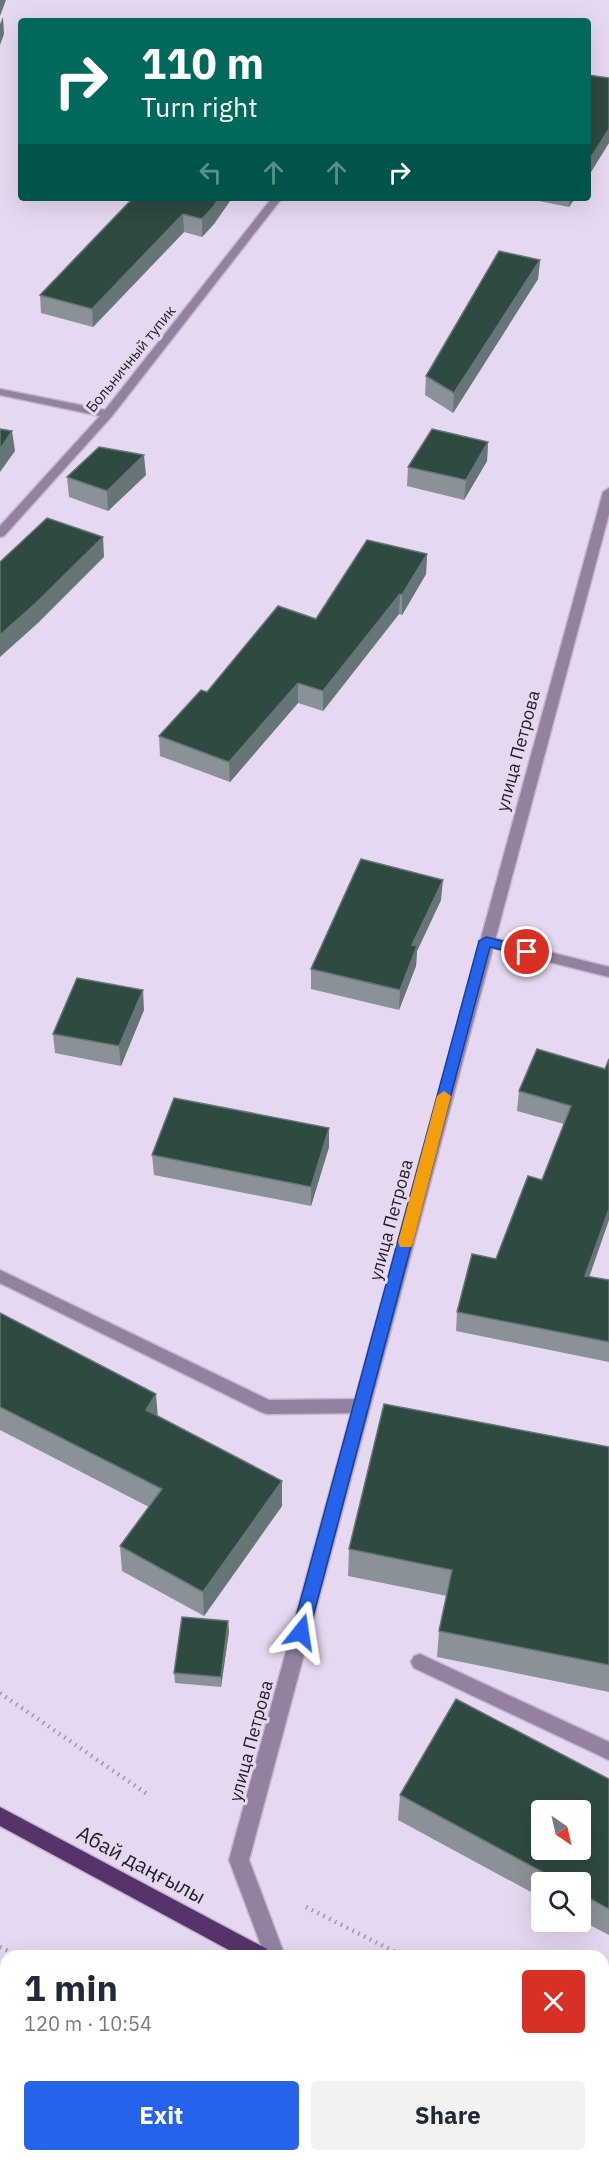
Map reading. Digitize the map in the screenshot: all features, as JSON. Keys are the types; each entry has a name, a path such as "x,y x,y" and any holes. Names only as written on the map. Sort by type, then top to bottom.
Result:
{"main road":[{"name":"Абай даңғылы","path":"0,1816 249,1950"}],"street":[{"name":"Больничный тупик","path":"0,533 108,414 275,201"},
{"path":"0,392 108,414"},
{"name":"улица Петрова","path":"273,1950 239,1860 609,492"},
{"path":"486,941 609,972"},
{"path":"0,1276 267,1407 362,1407"},
{"path":"420,1662 609,1751"}],"path":[{"path":"0,1693 147,1794"},
{"path":"306,1906 391,1950"}],"building":[{"path":"591,75 609,78 609,129 591,157"},
{"path":"130,201 217,201 202,219 183,214 92,309 40,295"},
{"path":"499,251 540,260 454,393 426,376"},
{"path":"0,429 12,431 0,449"},
{"path":"432,429 488,442 466,480 408,467"},
{"path":"99,447 144,455 107,491 67,477"},
{"path":"47,518 103,537 0,635 0,562"},
{"path":"367,540 427,554 402,595 400,594 323,691 298,683 229,762 159,736 201,690 207,692 278,606 316,619"},
{"path":"361,859 443,880 412,945 417,946 400,990 311,969"},
{"path":"77,978 143,990 119,1046 53,1034"},
{"path":"537,1049 605,1069 609,1059 609,1209 585,1276 609,1280 609,1342 457,1312 472,1254 496,1259 528,1176 542,1180 571,1106 519,1091"},
{"path":"174,1098 329,1128 311,1187 152,1155"},
{"path":"0,1313 156,1394 146,1410 282,1481 203,1592 120,1546 162,1489 0,1407"},
{"path":"384,1404 609,1447 609,1665 439,1631 452,1570 349,1549"},
{"path":"182,1617 228,1621 221,1677 174,1673"},
{"path":"456,1699 609,1779 609,1909 591,1899 591,1872 542,1872 400,1795"}],"slow traffic":[{"path":"405,1242 444,1096"}],"route":[{"path":"301,1632 486,941 527,952"}]}
